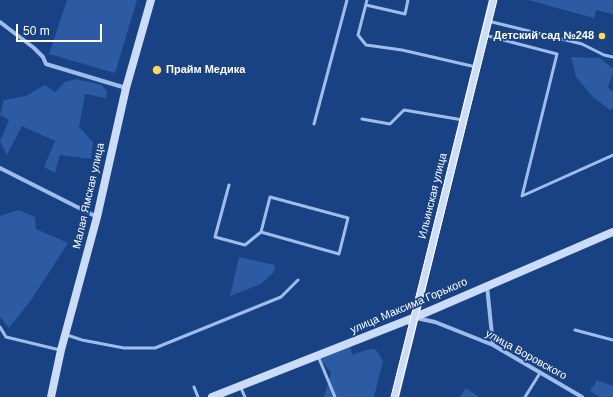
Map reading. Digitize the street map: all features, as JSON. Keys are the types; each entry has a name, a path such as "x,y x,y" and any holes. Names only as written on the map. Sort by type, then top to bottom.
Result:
{"street":[{"name":"Малая Ямская улица","path":"51,397 61,350 97,217 126,88 151,0"},
{"name":"Ильинская улица","path":"395,397 493,0"},
{"path":"0,22 34,48 43,57 46,64 126,88"},
{"path":"0,168 97,217"},
{"name":"улица Максима Горького","path":"212,397 222,395 240,386 414,318 487,285 613,232"},
{"path":"487,285 493,345"},
{"name":"улица Воровского","path":"414,318 435,322 493,345 582,397"}],"lane":[{"path":"314,124 347,0"},
{"path":"367,0 358,35 366,45 402,50 476,67"},
{"path":"366,5 405,14 408,0"},
{"path":"488,21 582,44 604,55 613,57"},
{"path":"484,35 557,54 522,196 613,155"},
{"path":"362,118 390,124 404,110 463,120"},
{"path":"229,185 215,238 244,245 261,232 270,197 348,218 339,254 261,232"},
{"path":"65,335 82,340 124,348 156,348 282,298 298,280"},
{"path":"0,327 6,336 61,350"},
{"path":"574,330 613,340"},
{"path":"317,356 335,397"},
{"path":"525,397 540,373"},
{"path":"194,386 198,397"},
{"path":"240,386 244,397"}],"shaded area":[{"path":"67,0 137,0 115,73 49,54"},
{"path":"528,0 613,0 613,14 596,10 594,18"},
{"path":"571,57 600,58 613,69 608,87 613,92 613,108 610,110 593,97 576,77"},
{"path":"76,79 102,85 107,92 106,98 85,94 79,127 93,142 91,159 60,155 55,173 44,167 55,141 22,126 7,155 0,141 9,120 0,115 4,100 26,96 45,85 55,92 65,82"},
{"path":"19,210 35,217 36,229 68,243 31,300 9,328 0,317 0,216"},
{"path":"239,257 275,265 274,272 261,284 230,296"},
{"path":"350,347 353,356 354,354 374,349 379,353 383,361 374,397 324,397 331,373 320,358"},
{"path":"597,380 613,386 613,397 600,397 590,391"},
{"path":"466,388 479,397 460,397"}],"tram line":[{"path":"391,397 490,0"},
{"path":"398,397 497,0"}],"place":[{"name":"Детский сад №248","path":"602,36"},
{"name":"Прайм Медика","path":"157,70"}]}
